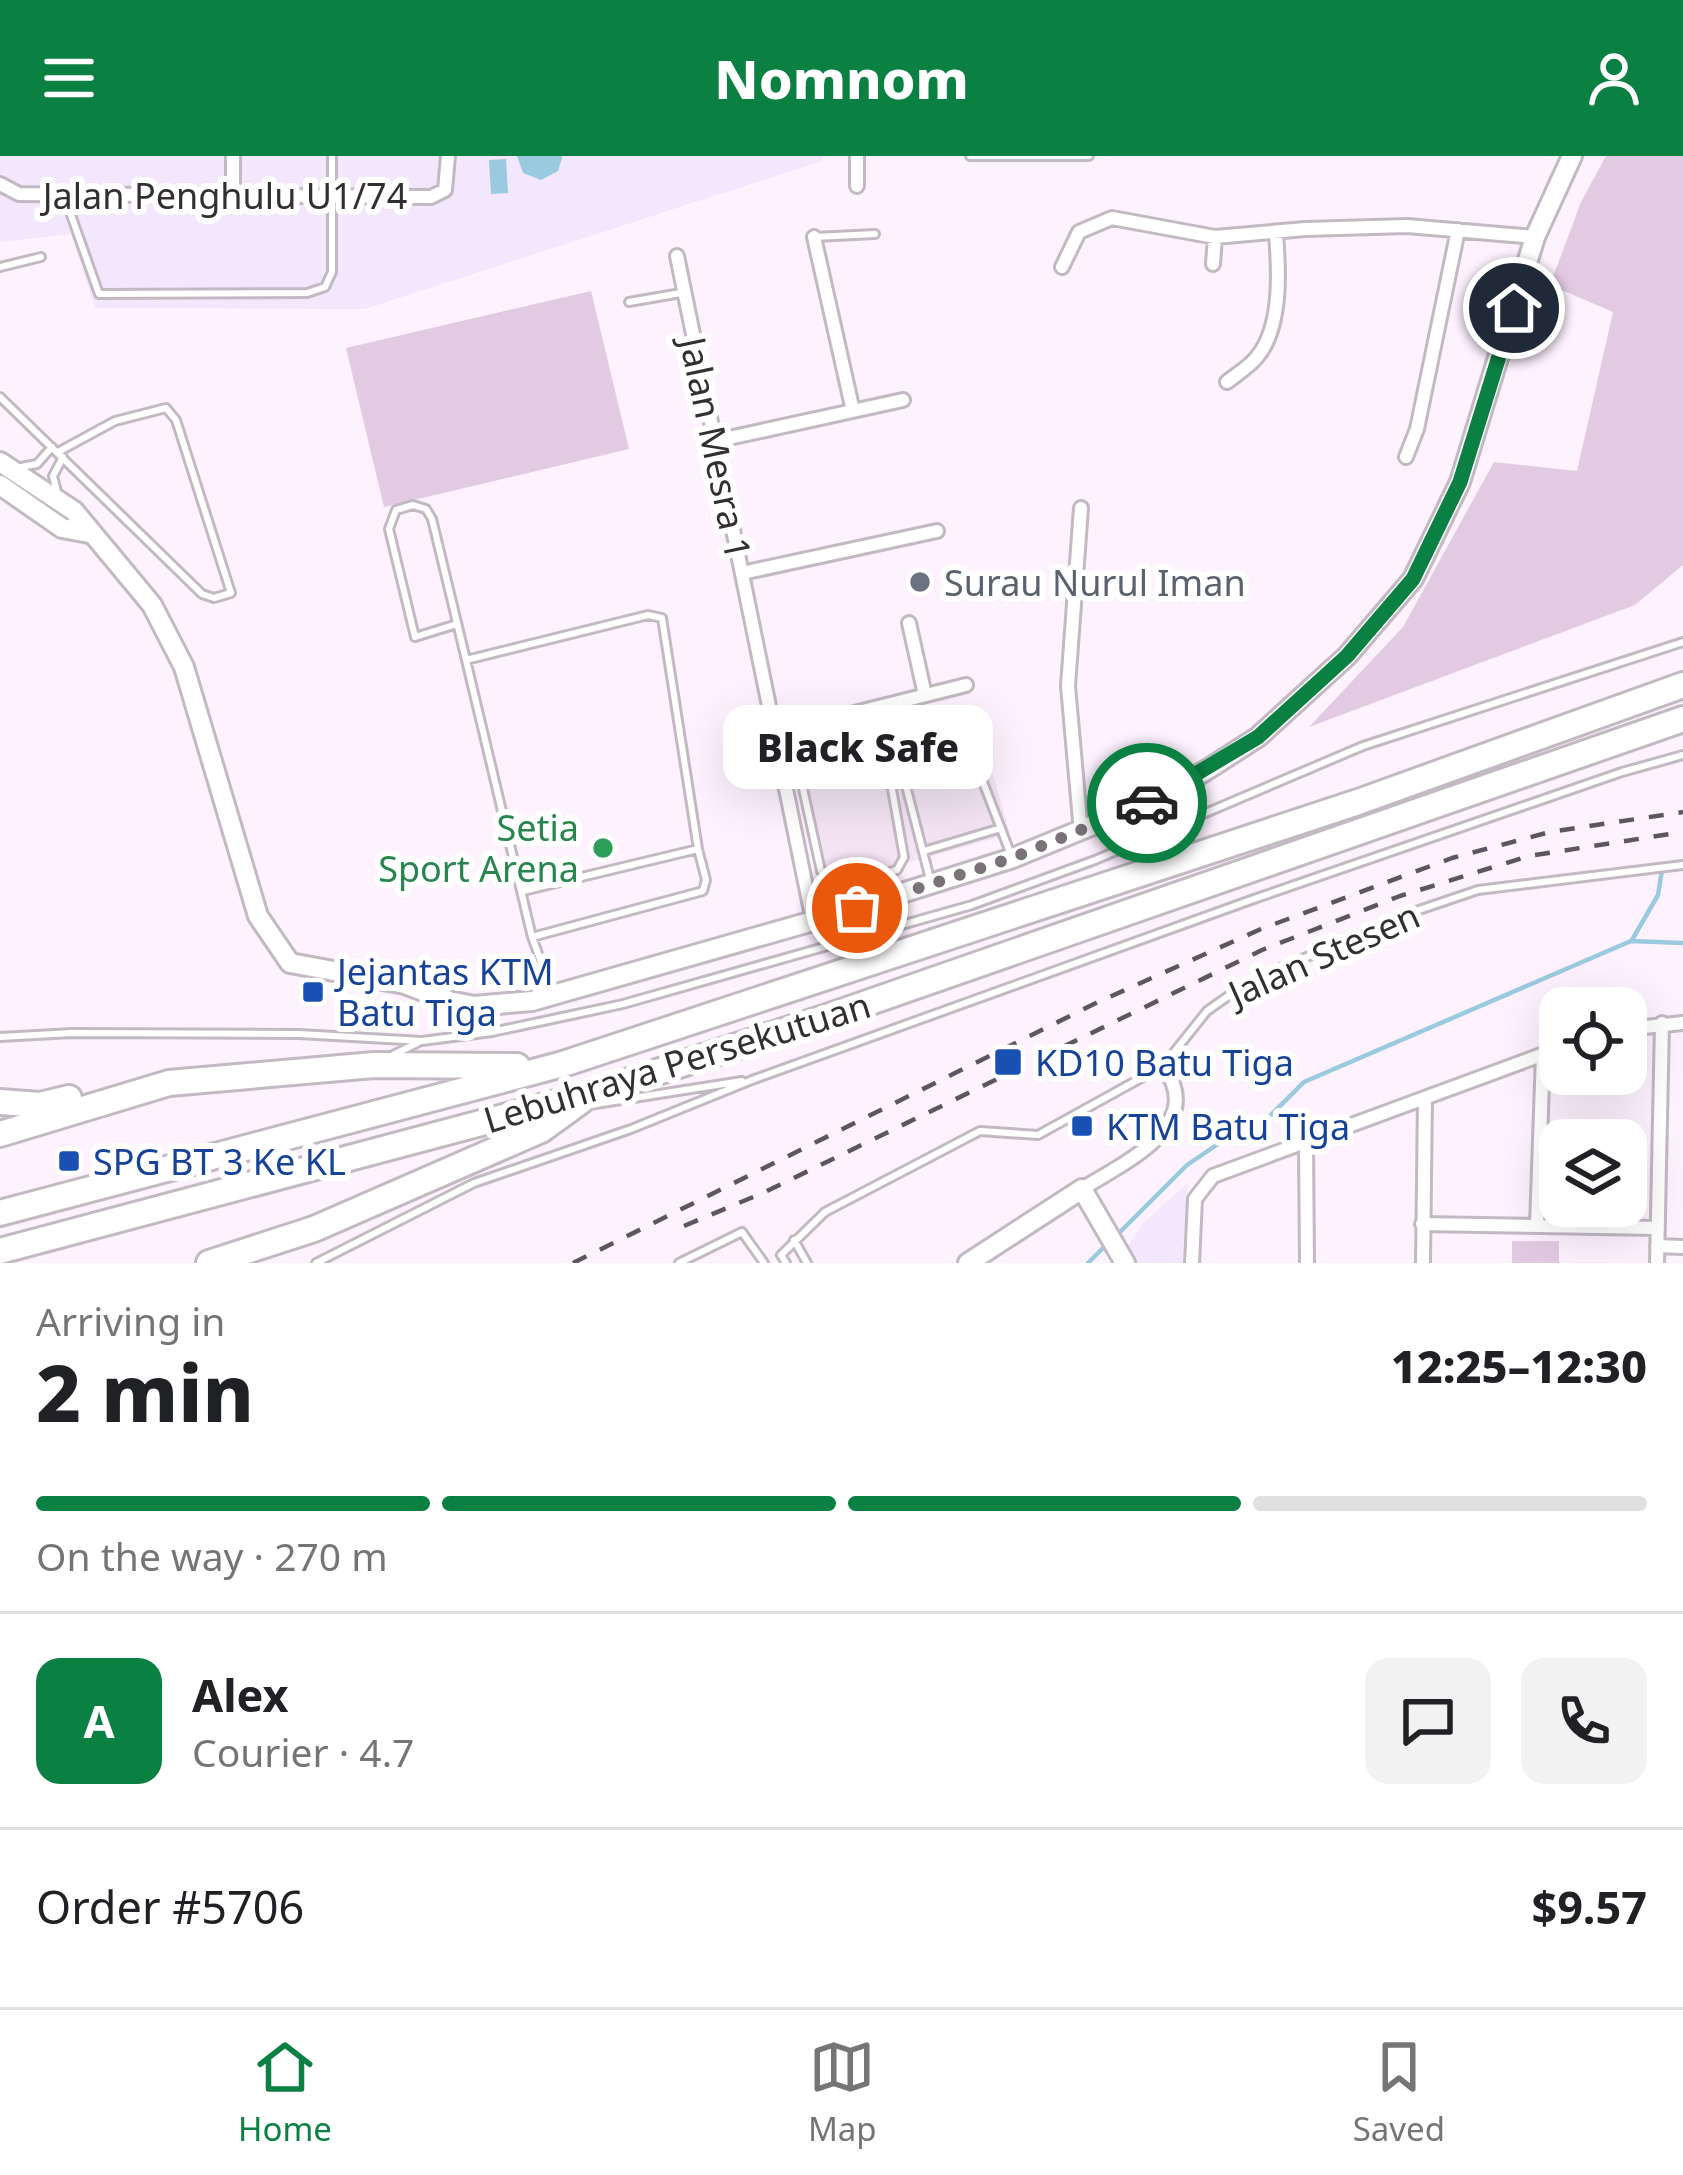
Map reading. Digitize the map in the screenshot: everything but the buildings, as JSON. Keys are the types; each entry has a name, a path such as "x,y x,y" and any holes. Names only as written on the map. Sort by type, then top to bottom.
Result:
{"highway":[{"name":"Lebuhraya Persekutuan","path":"0,1213 563,1064 1358,802 1683,685"},
{"name":"Lebuhraya Persekutuan","path":"0,1251 581,1101 1683,719"},
{"path":"0,1102 40,1105 169,1083 374,1065 563,1064"},
{"path":"0,1135 169,1083"},
{"path":"209,1263 314,1229 541,1130 581,1101"}],"street":[{"path":"233,156 233,196"},
{"name":"Jalan Penghulu U1/74","path":"0,184 19,194 431,196 445,190 448,156"},
{"path":"857,156 857,186"},
{"path":"6,465 74,511 152,605 184,667 258,916 290,963 405,984 448,1001 500,1007 813,921 1012,858 1154,800 1258,737 1347,656 1413,579 1460,482 1535,237 1572,156"},
{"path":"1062,267 1079,232 1112,218 1216,237 1387,226 1535,237"},
{"path":"1406,457 1417,429 1458,230"},
{"path":"1227,382 1255,360 1270,337 1276,234"},
{"path":"814,237 853,411"},
{"path":"1214,265 1216,237"},
{"name":"Jalan Mesra 1","path":"677,256 813,921"},
{"path":"715,441 903,400"},
{"path":"0,485 62,528 89,533"},
{"path":"1081,508 1068,686 1081,832"},
{"path":"742,573 937,531"},
{"path":"909,623 925,695"},
{"path":"775,733 967,685"},
{"path":"1657,1263 1662,1023"},
{"path":"1647,1026 1683,1023"},
{"path":"1192,1263 1195,1198 1213,1176 1539,1056"},
{"path":"968,1263 1159,1140 1170,1124 1175,1090 1163,1066"},
{"path":"1537,1226 1542,1095"},
{"path":"1423,1263 1425,1099"},
{"path":"1306,1144 1307,1263"},
{"path":"1082,1189 1125,1263"},
{"path":"1422,1224 1658,1228"},
{"path":"1657,1246 1683,1247"}],"lane":[{"path":"64,195 99,294 307,293 325,287 332,272 332,156"},
{"path":"970,156 1089,156"},
{"path":"814,237 875,234"},
{"path":"0,267 41,257"},
{"path":"629,302 685,292"},
{"path":"0,398 58,452 202,594 214,598 231,593 176,420 166,408 115,421 58,452 37,464 6,465"},
{"path":"58,452 52,476 58,498"},
{"path":"457,624 416,637 389,529 396,510 413,505 426,508 432,519 532,937 552,994"},
{"path":"466,660 648,615 662,618 706,880 703,891 532,937"},
{"path":"0,1037 299,1034 422,1040 492,1032 623,1004 972,905 1095,860 1363,746 1683,642"},
{"path":"789,728 821,871 836,886 897,870 904,857 877,707"},
{"path":"316,1263 474,1183 1251,900 1683,755"},
{"path":"931,885 905,782 973,765 1012,858"},
{"path":"922,852 1001,828"},
{"path":"523,891 698,849"},
{"name":"Jalan Stesen","path":"1163,1066 1222,997 1410,913 1478,890 1683,865"},
{"path":"374,1065 422,1040"},
{"path":"679,1263 742,1232 764,1263 784,1259 794,1240 825,1212 980,1131 1038,1135 1163,1066"},
{"path":"581,1101 752,1080"},
{"path":"794,1240 807,1263"}],"shaded area":[{"path":"0,156 822,156 822,161 365,309 95,308 71,234 0,242"},
{"path":"1606,156 1683,156 1683,565 1635,605 1309,727 1403,627 1494,462 1577,471 1613,312 1550,285 1581,202"},
{"path":"591,291 629,449 384,507 346,348"},
{"path":"874,713 888,780 988,758 1010,834 838,882 824,870 795,732"},
{"path":"1188,1183 1182,1263 1137,1263 1128,1246 1142,1224"},
{"path":"1512,1241 1559,1241 1559,1263 1512,1263"}],"water":[{"path":"517,156 562,158 558,171 541,180 523,173"},
{"path":"506,159 508,193 491,194 489,160"}],"waterway":[{"path":"1632,940 1658,895 1662,870"},
{"path":"1117,1235 1187,1165 1218,1144 1250,1136 1304,1082 1631,941 1683,943"},
{"path":"1088,1263 1108,1243"}],"railway":[{"path":"573,1263 1096,1003 1261,929 1452,858 1550,832 1683,812"},
{"path":"684,1226 765,1192 1262,950 1400,896 1529,856 1683,832"}],"way so far":[{"path":"857,908 1012,858 1147,803"}],"place":[{"name":"Surau Nurul Iman","path":"920,582"},
{"name":"Setia Sport Arena","path":"603,848"},
{"name":"Black Safe","path":"857,908"},
{"name":"Jejantas KTM Batu Tiga","path":"313,992"},
{"name":"KD10 Batu Tiga","path":"1008,1062"},
{"name":"KTM Batu Tiga","path":"1082,1126"},
{"name":"SPG BT 3 Ke KL","path":"69,1161"}],"route":[{"path":"1147,803 1258,737 1347,656 1413,579 1460,482 1514,308"}]}
